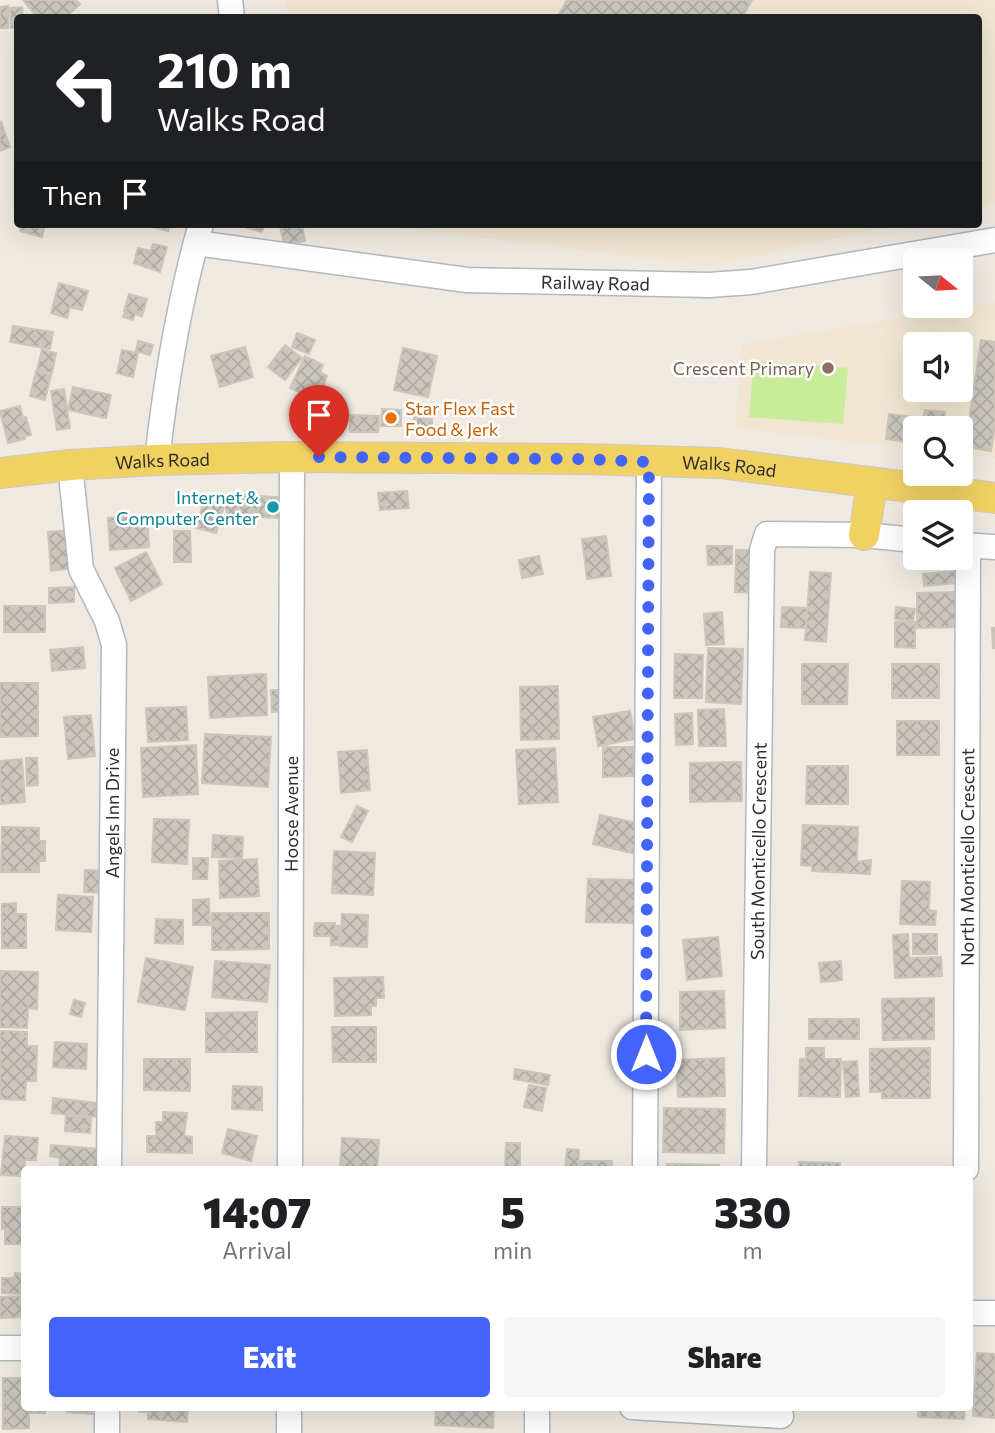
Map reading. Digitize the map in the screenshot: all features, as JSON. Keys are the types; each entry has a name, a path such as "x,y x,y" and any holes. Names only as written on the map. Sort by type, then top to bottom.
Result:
{"main road":[{"name":"Walks Road","path":"0,473 70,464 157,460 292,457 583,459 719,463 995,498"},
{"path":"864,535 872,484"}],"street":[{"name":"Railway Road","path":"198,234 467,280 709,285 751,282 995,240"},
{"path":"157,460 185,282 198,234"},
{"name":"Hoose Avenue","path":"290,1166 292,457"},
{"path":"645,1166 649,462"},
{"name":"Angels Inn Drive","path":"70,464 81,569 107,621 114,645 109,1166"},
{"name":"South Monticello Crescent","path":"754,1166 762,550 767,534 864,535"},
{"path":"864,535 903,539"},
{"path":"973,546 995,547"},
{"name":"North Monticello Crescent","path":"965,570 967,1166"},
{"path":"973,1312 995,1313"},
{"path":"0,1348 21,1348"},
{"path":"107,1411 107,1433"},
{"path":"289,1411 289,1433"},
{"path":"537,1411 537,1433"},
{"path":"682,1411 781,1419"}],"shaded area":[{"path":"285,0 995,0 995,203 982,206 982,14 287,14"},
{"path":"402,228 883,228 710,266"},
{"name":"Crescent Primary","path":"995,302 995,458 973,455 973,416 903,416 903,448 735,428 742,344 903,317 973,318 973,306"}],"green space":[{"path":"754,361 848,368 843,424 749,417"}],"building":[{"path":"23,0 76,0 80,4 69,14 35,14"},
{"path":"567,0 752,0 744,14 559,14"},
{"path":"8,6 8,28 0,28 0,7"},
{"path":"22,7 23,14 14,14 14,28 11,28 10,8"},
{"path":"0,122 10,147 0,151"},
{"path":"21,228 44,228 42,237 20,231"},
{"path":"247,228 264,228 262,232"},
{"path":"280,228 303,228 305,241 284,245"},
{"path":"153,244 167,247 160,272 134,263 138,248 151,251"},
{"path":"59,283 88,291 82,310 70,307 67,318 51,313"},
{"path":"129,294 147,299 142,316 124,311"},
{"path":"127,308 136,311 133,320 123,317"},
{"path":"13,326 53,332 50,349 10,342"},
{"path":"297,333 315,340 309,354 292,347"},
{"path":"981,340 995,342 995,426 991,451 973,448 973,416 970,416"},
{"path":"138,341 153,345 150,355 136,351"},
{"path":"285,345 302,358 285,380 268,367"},
{"path":"245,347 253,377 220,387 211,356"},
{"path":"403,348 437,356 428,397 394,390"},
{"path":"42,350 56,353 52,373 37,370"},
{"path":"122,350 138,353 133,377 117,373"},
{"path":"305,356 323,365 320,372 327,376 322,388 315,385 310,397 290,388"},
{"path":"36,371 51,375 45,400 30,396"},
{"path":"73,387 111,395 106,418 68,410"},
{"path":"64,389 70,428 57,430 51,391"},
{"path":"20,406 31,435 8,443 0,411"},
{"name":"Star Flex Fast Food & Jerk","path":"382,409 401,410 401,426 381,426"},
{"path":"925,410 945,412 945,416 924,416"},
{"path":"889,414 906,416 903,416 903,441 886,439"},
{"path":"350,415 379,416 378,432 350,432"},
{"path":"414,417 432,419 432,429 413,428"},
{"path":"407,491 409,508 380,510 378,493"},
{"path":"254,493 258,512 228,518 224,499"},
{"name":"Internet & Computer Center","path":"259,496 289,498 287,518 258,517"},
{"path":"204,500 224,506 216,533 196,528"},
{"path":"147,515 149,547 110,550 108,518"},
{"path":"73,530 76,568 51,571 48,532"},
{"path":"174,531 190,531 191,562 174,562"},
{"path":"606,536 611,576 587,579 582,539"},
{"path":"707,546 732,546 732,564 708,565"},
{"path":"736,550 755,550 753,593 735,592"},
{"path":"146,552 162,584 131,601 115,568"},
{"path":"539,556 543,574 522,578 519,560"},
{"path":"956,571 957,583 924,586 923,574"},
{"path":"810,572 831,573 826,642 805,640"},
{"path":"74,587 74,602 49,603 49,588"},
{"path":"955,592 956,627 917,628 917,593"},
{"path":"4,606 45,606 45,632 4,632"},
{"path":"782,607 807,608 806,628 781,627"},
{"path":"896,607 915,609 913,621 895,619"},
{"path":"722,612 724,644 706,645 704,614"},
{"path":"895,622 915,622 915,648 895,647"},
{"path":"992,628 995,628 995,648 993,648"},
{"path":"83,647 85,668 52,671 50,650"},
{"path":"708,648 743,649 741,704 706,702"},
{"path":"675,654 703,655 702,698 674,698"},
{"path":"802,664 848,664 847,704 802,704"},
{"path":"892,664 939,664 939,698 892,698"},
{"path":"266,674 267,715 210,718 208,677"},
{"path":"0,683 38,683 38,736 0,737"},
{"path":"558,686 559,739 521,740 520,687"},
{"path":"271,690 284,690 285,711 272,712"},
{"path":"186,707 188,740 148,742 146,708"},
{"path":"724,709 726,746 699,746 698,710"},
{"path":"630,711 635,739 598,746 593,717"},
{"path":"692,713 693,744 676,745 675,714"},
{"path":"91,715 95,756 68,759 64,717"},
{"path":"897,721 939,721 939,755 897,755"},
{"path":"205,734 271,737 268,787 202,783"},
{"path":"196,745 198,794 143,797 141,748"},
{"path":"603,747 633,747 634,776 603,777"},
{"path":"555,748 558,802 519,804 516,750"},
{"path":"367,750 370,790 341,793 338,752"},
{"path":"26,758 37,758 38,785 27,786"},
{"path":"22,759 25,802 0,804 0,761"},
{"path":"741,762 742,801 690,802 690,763"},
{"path":"807,766 848,766 848,804 806,804"},
{"path":"357,806 368,811 352,842 341,837"},
{"path":"600,815 642,824 636,854 593,844"},
{"path":"154,819 189,820 187,864 152,862"},
{"path":"803,825 858,827 857,862 871,860 870,874 812,871 812,866 801,865"},
{"path":"2,827 39,828 39,841 45,841 45,861 39,861 39,872 1,872"},
{"path":"213,835 243,837 242,858 212,857"},
{"path":"334,851 375,853 373,895 332,893"},
{"path":"193,858 208,858 207,879 193,879"},
{"path":"257,859 259,896 220,898 219,861"},
{"path":"85,870 106,871 105,893 84,892"},
{"path":"588,879 636,880 635,923 586,922"},
{"path":"902,881 930,882 929,910 936,911 935,925 900,924"},
{"path":"58,895 93,897 91,932 56,930"},
{"path":"209,899 210,925 193,925 193,900"},
{"path":"16,903 16,914 26,914 26,948 2,948 2,904"},
{"path":"212,913 269,913 269,949 212,950"},
{"path":"342,914 368,915 367,947 340,946"},
{"path":"156,919 183,920 183,944 155,943"},
{"path":"315,923 335,923 335,926 339,926 339,945 331,945 331,936 314,936"},
{"path":"908,934 909,958 941,957 942,976 895,978 893,935"},
{"path":"913,934 937,934 937,954 913,954"},
{"path":"718,937 722,976 687,980 683,940"},
{"path":"146,958 193,967 185,1010 138,1002"},
{"path":"215,961 270,965 267,1002 212,997"},
{"path":"841,961 842,980 821,982 819,963"},
{"path":"0,971 38,972 37,1009 28,1008 27,1028 0,1027"},
{"path":"383,977 384,998 376,998 376,1006 371,1006 371,1015 335,1016 334,978"},
{"path":"724,991 725,1028 680,1030 680,992"},
{"path":"934,998 934,1039 883,1040 882,999"},
{"path":"74,1000 85,1003 81,1017 70,1014"},
{"path":"257,1012 257,1052 206,1052 206,1013"},
{"path":"809,1019 859,1019 859,1039 809,1039"},
{"path":"332,1027 376,1027 376,1062 333,1062"},
{"path":"0,1031 27,1032 27,1046 37,1046 36,1081 26,1081 25,1100 0,1099"},
{"path":"55,1042 87,1044 86,1069 53,1067"},
{"path":"806,1048 824,1048 824,1059 841,1059 840,1097 799,1096 800,1059 806,1059"},
{"path":"930,1048 930,1098 882,1098 882,1092 870,1092 870,1049"},
{"path":"724,1058 725,1096 678,1097 676,1060"},
{"path":"144,1059 190,1059 190,1091 144,1090"},
{"path":"857,1061 859,1096 846,1097 843,1062"},
{"path":"515,1069 550,1075 548,1085 514,1079"},
{"path":"529,1085 546,1088 542,1111 524,1107"},
{"path":"233,1086 262,1087 262,1110 232,1109"},
{"path":"53,1098 97,1103 96,1117 52,1113"},
{"path":"664,1108 725,1109 724,1153 663,1152"},
{"path":"163,1112 187,1113 184,1136 192,1137 192,1153 147,1152 147,1136 156,1136 156,1122 163,1122"},
{"path":"66,1116 91,1118 90,1133 65,1131"},
{"path":"228,1129 257,1136 251,1161 222,1153"},
{"path":"5,1136 38,1138 36,1160 25,1160 25,1166 21,1166 21,1176 1,1175"},
{"path":"342,1138 379,1140 377,1166 340,1166"},
{"path":"506,1143 520,1143 520,1166 505,1166"},
{"path":"51,1145 99,1149 97,1166 59,1166 60,1158 50,1156"},
{"path":"567,1149 579,1150 578,1166 565,1166"},
{"path":"580,1161 612,1161 612,1166 580,1166"},
{"path":"799,1162 840,1163 840,1166 799,1166"},
{"path":"667,1164 719,1165 719,1166"},
{"path":"2,1207 21,1207 21,1244 5,1244 5,1228 2,1229"},
{"path":"15,1273 21,1274 21,1294 2,1293 2,1278 14,1278"},
{"path":"21,1296 21,1317 0,1318 0,1297"},
{"path":"977,1353 995,1354 995,1418 973,1416"},
{"path":"3,1378 21,1378 21,1411 45,1413 29,1413 29,1428 3,1429"},
{"path":"67,1411 92,1411 92,1414"},
{"path":"188,1411 187,1422 148,1419 148,1412 139,1412"},
{"path":"436,1411 494,1411 493,1428 435,1425"},
{"path":"918,1411 965,1411 964,1419 918,1417"}],"place":[{"name":"Crescent Primary","path":"828,368"},
{"name":"Star Flex Fast Food & Jerk","path":"391,418"},
{"name":"Internet & Computer Center","path":"273,507"}],"route":[{"path":"319,457 649,462 646,1054"}]}
